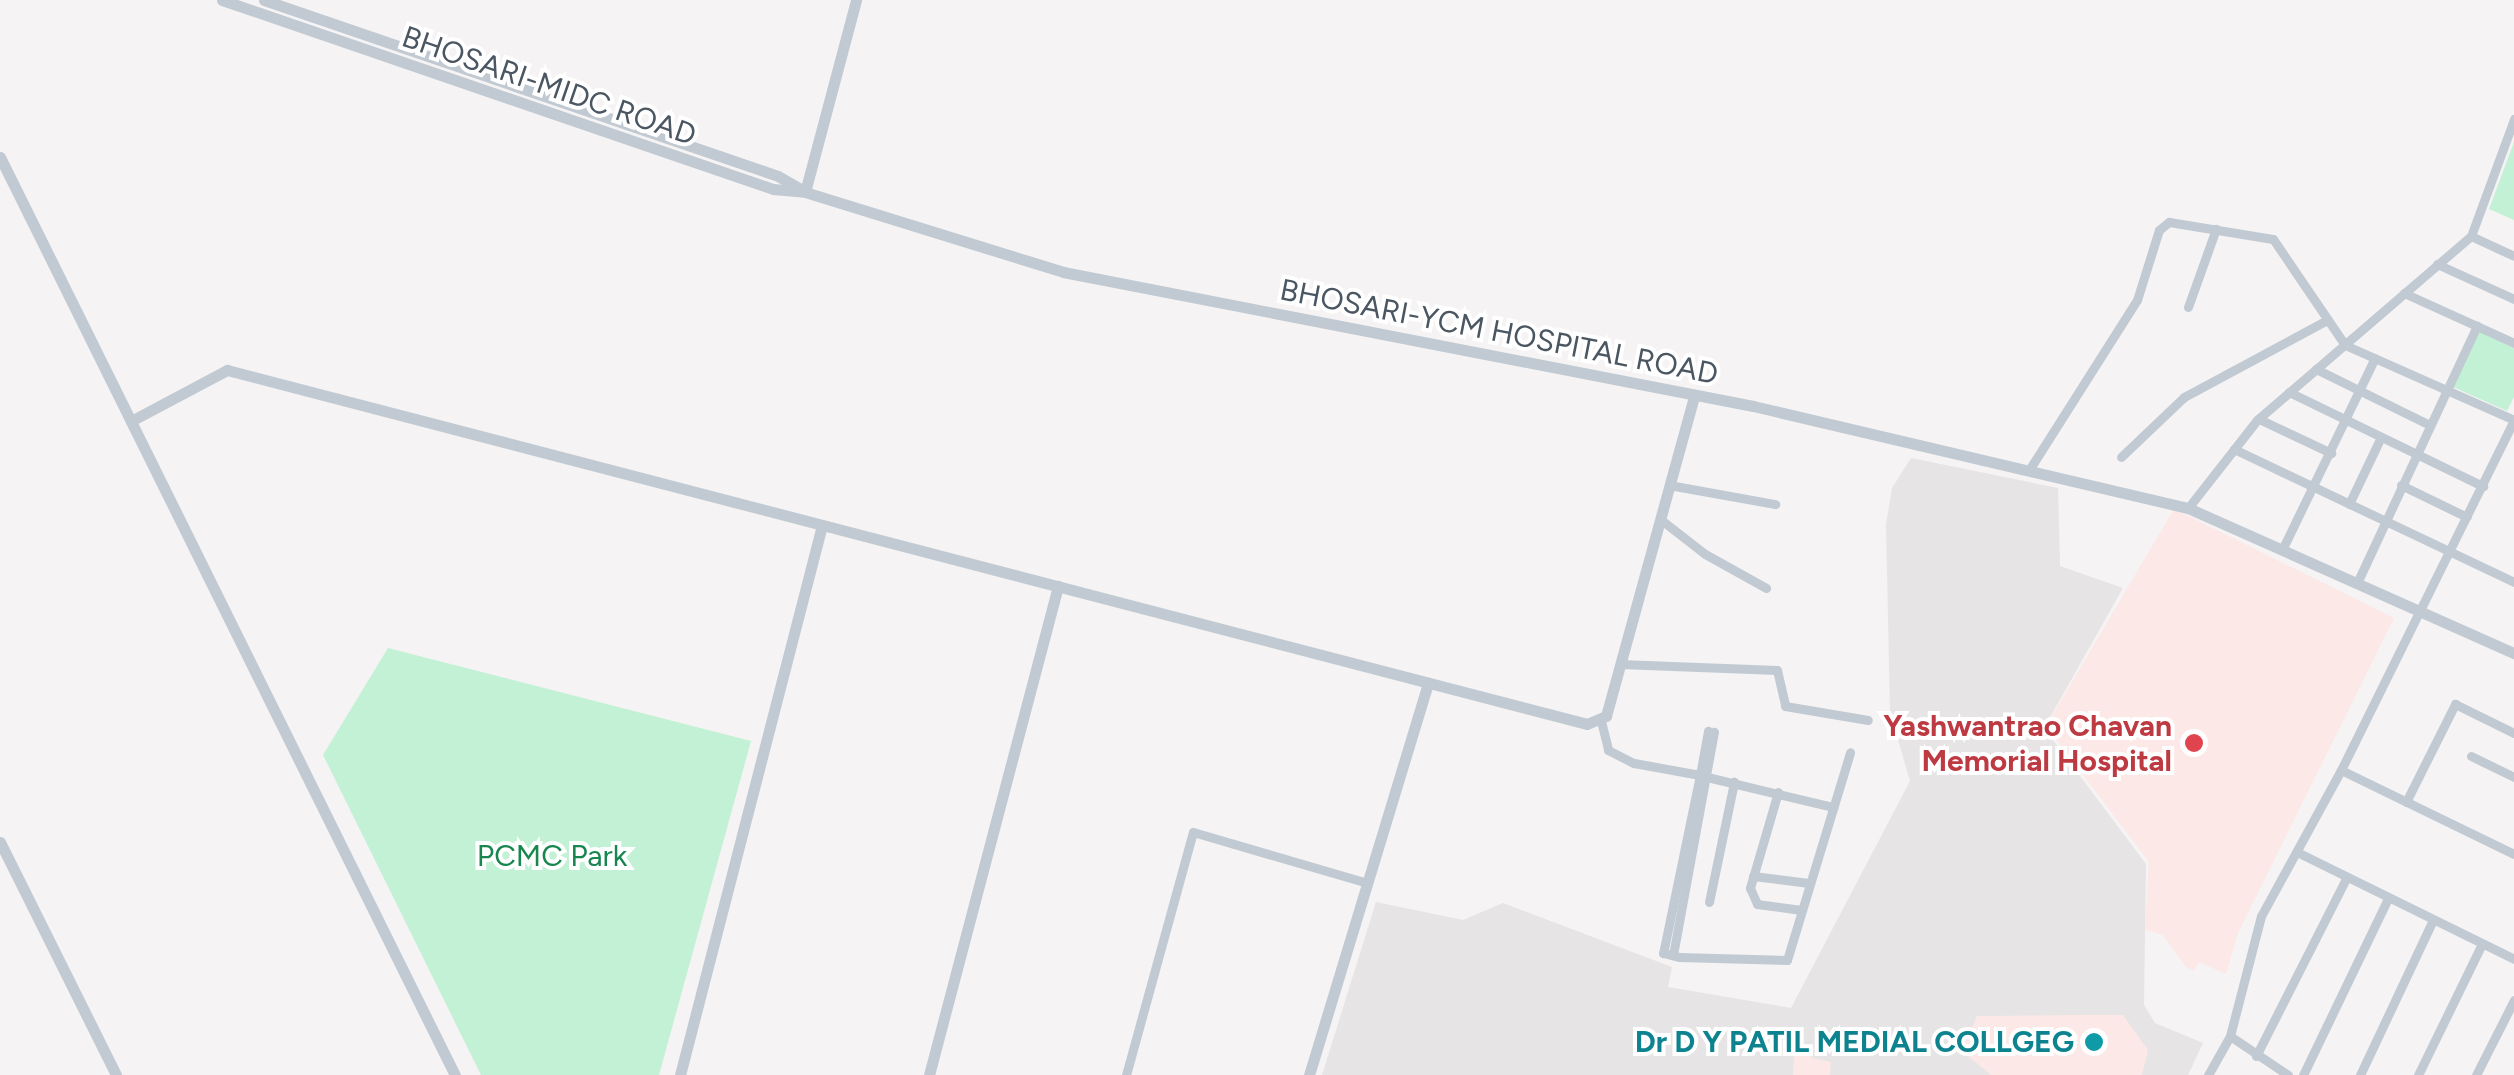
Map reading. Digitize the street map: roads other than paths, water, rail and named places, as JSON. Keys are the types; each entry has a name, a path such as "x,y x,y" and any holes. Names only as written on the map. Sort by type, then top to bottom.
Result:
{"street":[{"name":"BHOSARI-MIDC ROAD","path":"222,0 773,189 806,192"},
{"name":"BHOSARI-MIDC ROAD","path":"264,0 778,176 806,192"},
{"path":"806,192 856,0"},
{"path":"2188,508 2259,419 2471,236 2514,119"},
{"path":"0,157 455,1075"},
{"name":"BHOSARI-YCM HOSPITAL ROAD","path":"806,192 1063,272 1694,397 2188,508 2420,611"},
{"path":"2029,470 2137,300 2162,226 2273,239 2345,345 2514,420 2341,770 2253,934 2230,1036 2208,1075"},
{"path":"2188,306 2216,230"},
{"path":"2471,236 2514,256"},
{"path":"2438,264 2514,300"},
{"path":"2404,293 2514,343"},
{"path":"2121,456 2184,396 2327,320"},
{"path":"2356,582 2443,388 2477,326"},
{"path":"2282,550 2375,358"},
{"path":"2316,369 2428,424"},
{"path":"131,421 227,370 1582,723 1600,720"},
{"path":"2289,392 2482,486"},
{"path":"1694,397 1620,664 1600,720 1608,750 1634,763 1734,782 1833,807"},
{"path":"2259,419 2331,453"},
{"path":"2350,504 2381,437"},
{"path":"2234,449 2514,581"},
{"path":"2500,451 2514,458"},
{"path":"1670,484 1776,504"},
{"path":"2400,485 2467,517"},
{"path":"1660,519 1705,554 1766,588"},
{"path":"680,1075 822,525"},
{"path":"929,1075 1058,586"},
{"path":"2420,611 2514,653"},
{"path":"1620,664 1777,670 1785,706 1868,720"},
{"path":"1308,1075 1428,682"},
{"path":"2406,802 2455,704 2514,733"},
{"path":"1711,731 1663,953 1673,955 1787,960 1850,752"},
{"path":"2471,756 2514,778"},
{"path":"2341,770 2511,852 2514,838"},
{"path":"1709,902 1734,782"},
{"path":"1778,792 1753,876 1756,904 1802,910"},
{"path":"1126,1075 1193,832 1367,883"},
{"path":"0,842 116,1075"},
{"path":"2297,852 2514,959"},
{"path":"1753,876 1809,883"},
{"path":"2256,1056 2346,877"},
{"path":"2303,1075 2388,898"},
{"path":"2360,1075 2433,920"},
{"path":"2418,1075 2482,944"},
{"path":"2476,1075 2514,1000"},
{"path":"2230,1036 2288,1075"}],"place":[{"name":"Yashwantrao Chavan Memorial Hospital","path":"2194,743"},
{"name":"Dr D Y PATIL MEDIAL COLLGEG","path":"2094,1042"}],"park label":[{"name":"PCMC Park","path":"552,856"}]}
